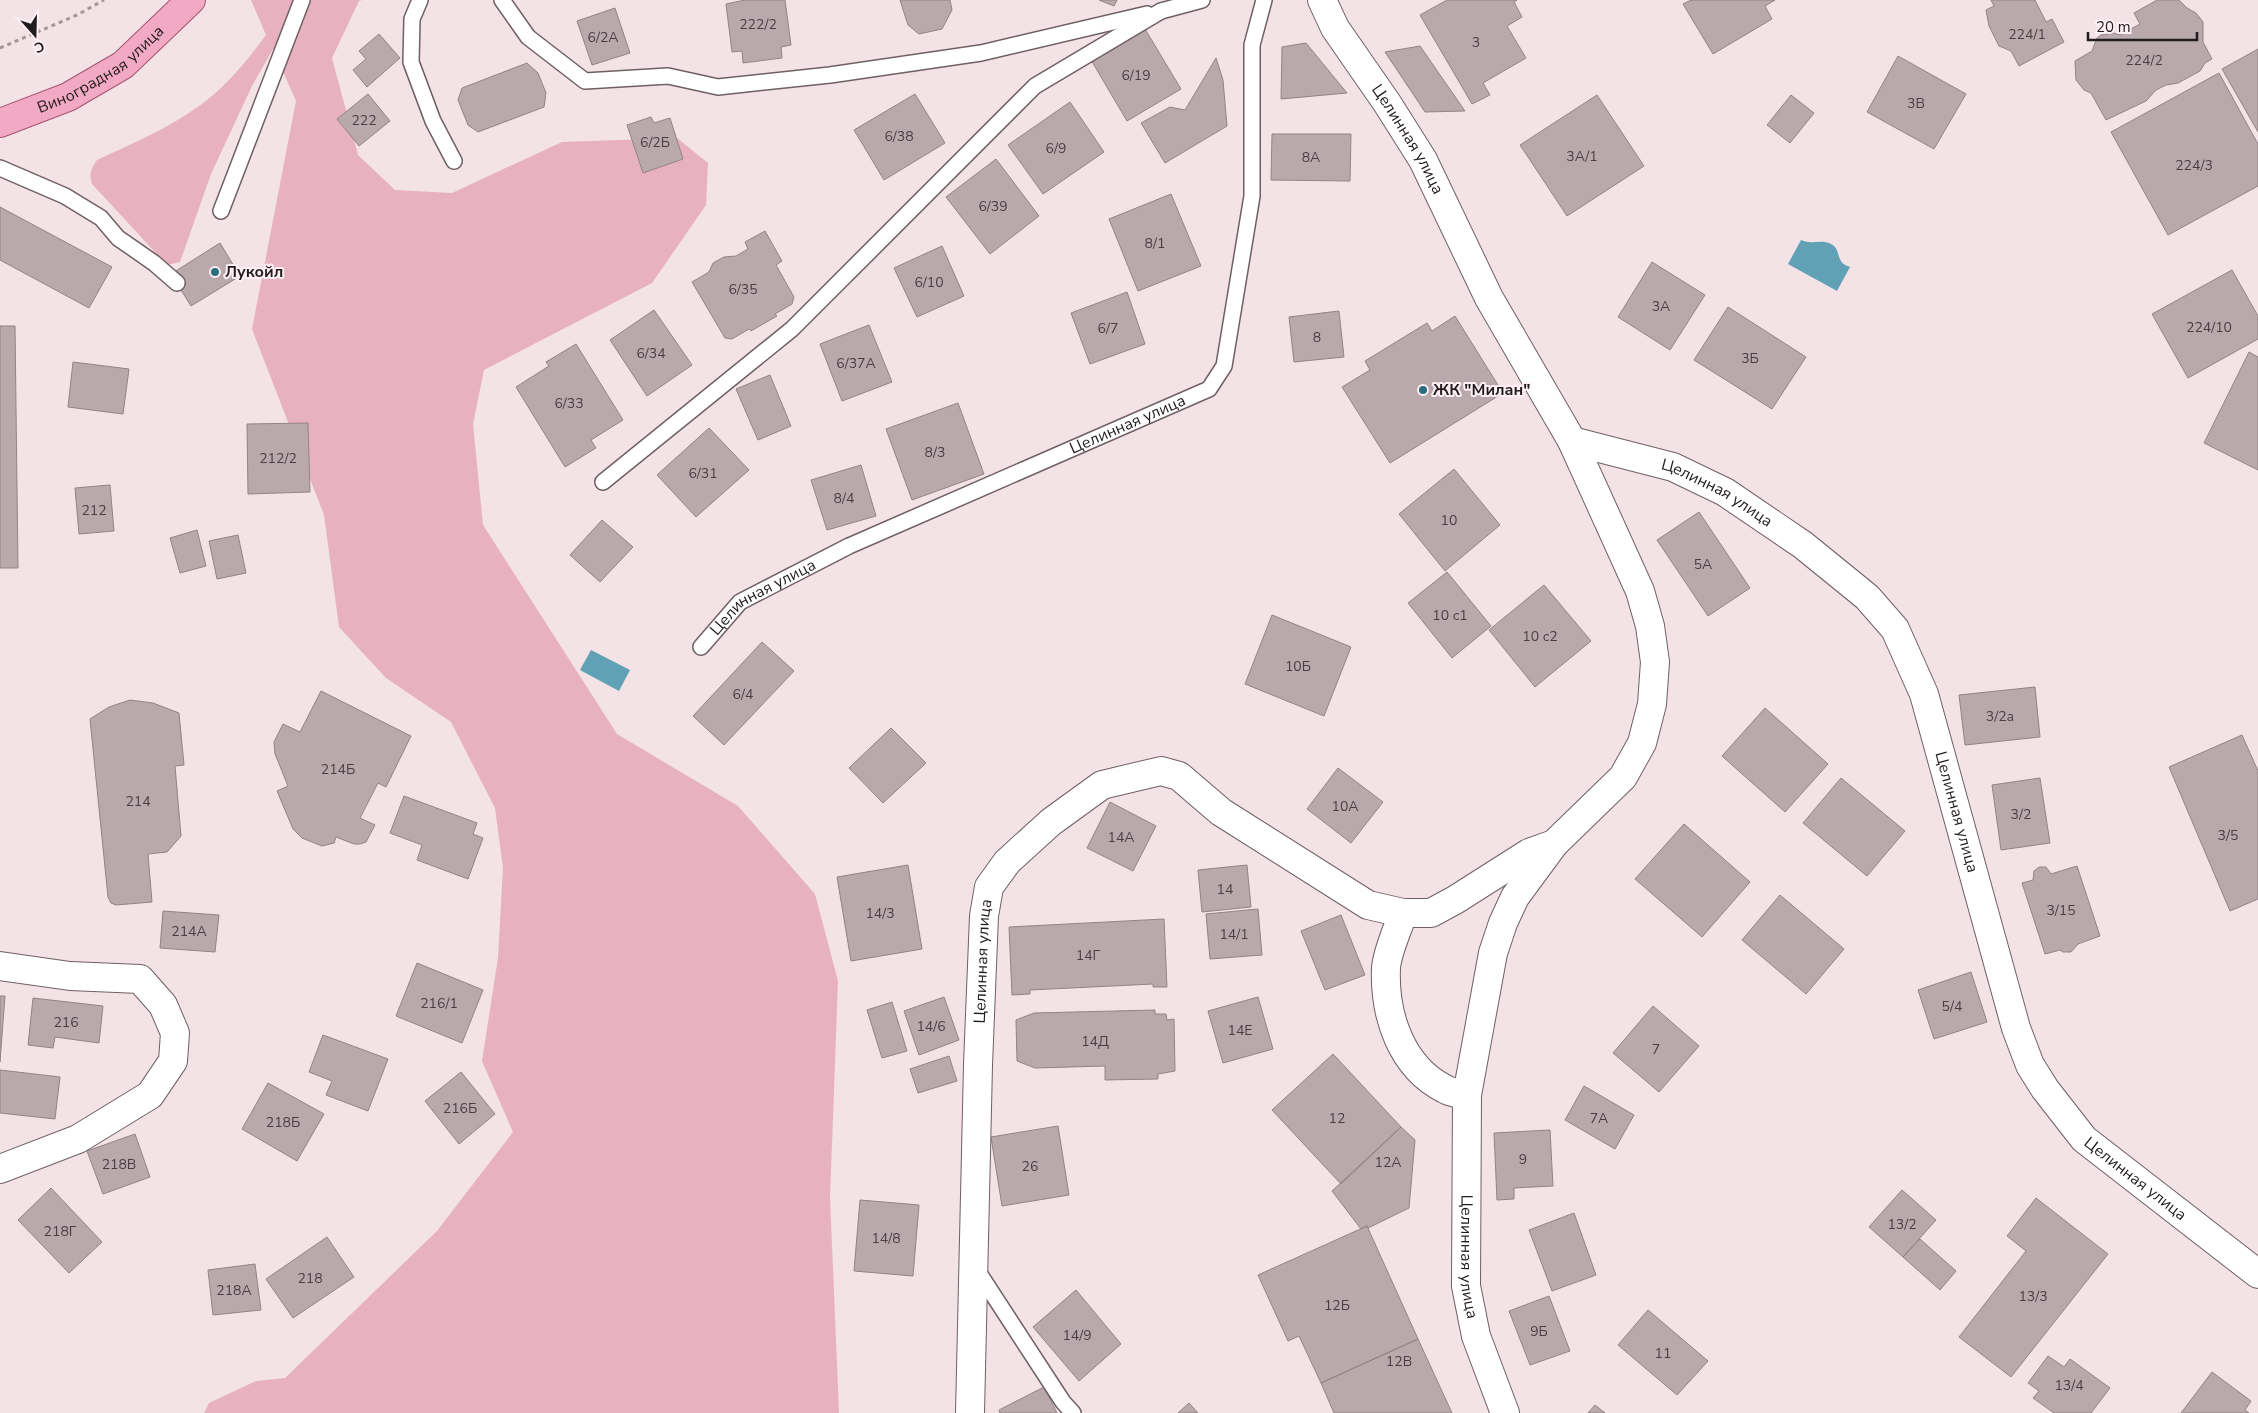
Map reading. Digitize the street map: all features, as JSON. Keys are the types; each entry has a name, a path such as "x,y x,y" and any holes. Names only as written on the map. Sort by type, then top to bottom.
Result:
{"main road":[{"name":"Виноградная улица","path":"0,123 68,98 123,64 191,0"}],"street":[{"name":"Целинная улица","path":"1322,0 1335,28 1387,103 1422,160 1489,298 1572,442 1640,591 1650,626 1655,662 1652,704 1642,743 1622,776 1554,844 1515,897 1503,923 1493,954 1468,1095 1466,1286 1476,1336 1505,1413"},
{"name":"Целинная улица","path":"1572,442 1673,467 1725,492 1803,545 1867,597 1894,629 1924,694 2016,1028 2030,1065 2050,1096 2084,1139 2258,1274"},
{"name":"Целинная улица","path":"970,1413 975,1266 978,1065 984,916 990,887 1007,862 1051,822 1102,785 1161,771 1180,776 1221,812 1368,904 1403,913 1431,913 1529,853 1554,844"},
{"path":"1403,913 1386,966 1388,1010 1404,1051 1423,1075 1446,1090 1468,1095"},
{"path":"0,966 70,976 140,979 163,1004 175,1034 172,1061 150,1095 78,1139 0,1168"}],"lane":[{"path":"221,211 302,0"},
{"path":"420,0 412,19 411,62 433,121 454,161"},
{"path":"502,0 528,37 585,81 668,76 718,87 830,75 981,53 1202,0"},
{"name":"Целинная улица","path":"701,647 740,602 849,546 1209,389 1224,366 1252,196 1252,44 1264,0"},
{"path":"603,482 792,329 1035,86 1161,11"},
{"path":"0,168 65,196 101,218 118,238 154,263 177,283"},
{"path":"975,1266 1063,1402 1073,1413"}],"path":[{"path":"0,48 77,15 104,0"}],"shaded area":[{"path":"251,0 362,0 359,1 332,58 358,155 395,190 452,193 562,142 677,138 708,163 706,205 652,283 484,370 473,424 483,525 617,734 738,806 815,894 838,981 830,1198 839,1413 204,1413 209,1403 256,1381 285,1378 437,1231 513,1132 482,1061 498,958 503,868 495,808 451,722 386,678 339,627 324,515 252,329 296,101 273,49 252,86 211,174 180,262 167,265 92,184 91,180 91,171 97,160 178,120 207,100 239,69 266,35"}],"water":[{"path":"1801,240 1831,244 1837,250 1842,262 1850,267 1837,291 1788,264"},
{"path":"591,650 630,670 619,691 580,670"}],"building":[{"path":"745,0 785,0 791,45 781,47 782,58 743,63 742,51 732,52 726,4"},
{"path":"900,0 950,0 952,10 942,29 919,34 908,25"},
{"path":"1099,0 1117,0 1114,6"},
{"path":"1447,0 1517,0 1514,2 1522,17 1507,26 1526,58 1483,83 1490,95 1472,104 1420,15"},
{"path":"1691,0 1775,0 1765,6 1772,19 1713,54 1683,4"},
{"path":"1991,0 2035,0 2046,22 2052,19 2064,42 2019,66 2011,51 1999,46 1989,26 1986,10 1994,6"},
{"path":"2157,0 2179,0 2196,13 2203,22 2203,42 2212,59 2205,63 2200,71 2178,83 2166,85 2156,90 2146,101 2106,120 2091,93 2084,90 2076,80 2075,61 2092,51 2097,38 2101,35 2114,33 2120,35 2140,24 2134,13"},
{"path":"615,8 630,53 592,65 577,21"},
{"path":"1145,29 1181,89 1127,121 1091,60"},
{"path":"379,34 400,58 367,87 353,70 366,59 359,51"},
{"path":"1306,43 1347,93 1281,99 1282,47"},
{"path":"1420,46 1465,111 1425,112 1385,52"},
{"path":"2258,49 2258,132 2222,69"},
{"path":"1898,56 1966,94 1934,149 1867,112"},
{"path":"1216,58 1223,80 1227,126 1165,163 1141,123 1170,107 1185,110"},
{"path":"527,63 538,73 546,93 544,107 478,132 468,125 458,100 462,88"},
{"path":"2219,73 2258,144 2258,186 2168,235 2111,132"},
{"path":"368,94 390,121 359,146 337,119"},
{"path":"915,94 945,143 884,180 854,130"},
{"path":"1597,95 1644,166 1567,216 1520,145"},
{"path":"1791,95 1814,113 1790,143 1767,125"},
{"path":"1070,102 1104,152 1043,194 1008,145"},
{"path":"651,117 654,123 670,118 683,159 643,173 627,125"},
{"path":"1272,134 1351,134 1350,181 1271,180"},
{"path":"996,159 1039,216 990,254 946,197"},
{"path":"1171,194 1201,266 1138,291 1109,219"},
{"path":"0,207 112,267 89,308 0,260"},
{"path":"765,231 782,261 776,265 794,297 792,304 775,314 777,316 751,331 749,329 732,339 725,338 692,282 709,272 713,263 724,257 736,256 748,249 745,242"},
{"path":"220,243 240,276 191,306 171,274"},
{"path":"942,246 964,296 917,317 894,268"},
{"path":"1652,262 1705,295 1670,350 1618,317"},
{"path":"2232,270 2258,316 2258,339 2188,378 2152,314"},
{"path":"1127,292 1145,344 1090,364 1071,313"},
{"path":"1728,307 1806,357 1772,409 1694,360"},
{"path":"654,310 692,365 647,396 610,340"},
{"path":"1339,311 1344,357 1294,362 1289,317"},
{"name":"ЖК \"Милан\"","path":"1455,316 1503,393 1390,463 1342,387 1370,370 1365,361 1427,323 1432,331"},
{"path":"869,325 892,382 842,401 820,344"},
{"path":"0,326 15,326 18,568 0,568"},
{"path":"576,344 623,420 591,440 596,448 565,467 516,387 549,366 546,362"},
{"path":"2249,352 2258,357 2258,470 2204,443"},
{"path":"73,362 129,369 123,414 68,407"},
{"path":"770,375 791,426 758,440 736,389"},
{"path":"958,403 984,474 912,500 886,429"},
{"path":"308,423 310,492 248,494 247,424"},
{"path":"709,428 749,470 696,517 657,475"},
{"path":"861,465 876,516 827,530 811,480"},
{"path":"1454,469 1500,525 1445,571 1399,514"},
{"path":"110,485 114,531 79,534 75,488"},
{"path":"1699,512 1750,588 1708,616 1657,540"},
{"path":"602,520 633,547 600,582 570,555"},
{"path":"197,530 206,566 180,573 170,538"},
{"path":"238,535 246,573 217,579 209,541"},
{"path":"1447,572 1491,626 1452,658 1408,603"},
{"path":"1544,585 1591,641 1535,687 1489,630"},
{"path":"1272,615 1351,647 1324,716 1245,684"},
{"path":"762,642 794,671 724,745 693,716"},
{"path":"2035,687 2040,737 1965,745 1959,695"},
{"path":"321,691 411,736 386,787 378,783 360,818 375,825 366,842 360,844 354,844 336,837 334,843 322,846 302,838 293,829 277,791 288,786 275,754 274,742 283,724 300,732"},
{"path":"130,700 153,703 179,713 184,765 175,766 181,836 167,852 148,854 152,902 116,905 111,903 108,897 90,719 109,707"},
{"path":"1765,708 1828,764 1785,812 1722,756"},
{"path":"891,728 926,763 883,803 849,768"},
{"path":"2242,735 2258,771 2258,899 2230,911 2169,767"},
{"path":"1338,768 1383,802 1351,843 1307,809"},
{"path":"1841,778 1905,831 1867,876 1803,823"},
{"path":"2040,778 2050,843 2001,850 1992,785"},
{"path":"404,796 477,823 473,834 483,838 468,879 417,860 422,845 390,833"},
{"path":"1110,802 1156,826 1133,871 1087,848"},
{"path":"1684,824 1750,882 1702,937 1635,879"},
{"path":"908,865 922,949 851,961 837,877"},
{"path":"1247,865 1251,907 1202,912 1198,870"},
{"path":"2077,866 2100,936 2078,944 2071,952 2060,950 2045,954 2022,883 2033,880 2034,871 2039,867 2046,867 2051,874"},
{"path":"1780,895 1844,949 1806,994 1742,940"},
{"path":"1258,909 1262,955 1210,959 1206,914"},
{"path":"163,911 219,915 215,952 160,948"},
{"path":"1341,915 1365,975 1325,990 1301,931"},
{"path":"1164,919 1167,987 1153,987 1153,984 1030,990 1030,994 1012,995 1009,927"},
{"path":"417,963 483,990 462,1043 396,1016"},
{"path":"1971,972 1987,1022 1934,1039 1918,990"},
{"path":"0,996 5,996 0,1062"},
{"path":"944,997 959,1040 919,1055 904,1011"},
{"path":"1258,997 1273,1049 1223,1063 1208,1011"},
{"path":"33,998 103,1006 99,1043 55,1037 53,1048 28,1045"},
{"path":"892,1002 907,1051 882,1058 867,1010"},
{"path":"1653,1006 1699,1046 1659,1092 1613,1053"},
{"path":"1155,1010 1155,1014 1166,1014 1167,1020 1174,1019 1175,1071 1158,1074 1158,1079 1105,1080 1105,1066 1035,1068 1017,1061 1016,1020 1034,1013"},
{"path":"323,1035 388,1059 368,1111 326,1095 332,1081 309,1072"},
{"path":"1333,1054 1401,1127 1341,1184 1272,1110"},
{"path":"949,1056 957,1081 918,1093 910,1069"},
{"path":"0,1070 60,1077 55,1119 0,1113"},
{"path":"461,1072 495,1114 459,1144 425,1101"},
{"path":"268,1083 324,1114 297,1161 242,1129"},
{"path":"1584,1086 1634,1115 1615,1149 1565,1120"},
{"path":"1058,1126 1069,1195 1002,1206 991,1137"},
{"path":"1401,1127 1415,1140 1409,1208 1368,1228 1367,1226 1361,1229 1332,1191"},
{"path":"1550,1130 1553,1186 1514,1188 1514,1199 1497,1200 1494,1133"},
{"path":"135,1134 150,1177 103,1194 87,1151"},
{"path":"51,1188 102,1242 69,1273 18,1220"},
{"path":"1902,1190 1936,1220 1903,1257 1869,1227"},
{"path":"2036,1198 2108,1254 2011,1377 1959,1337 2026,1251 2007,1236"},
{"path":"860,1200 919,1205 913,1276 854,1271"},
{"path":"1574,1213 1596,1275 1552,1291 1529,1230"},
{"path":"1367,1226 1418,1339 1321,1383 1299,1336 1288,1341 1258,1275"},
{"path":"327,1237 354,1277 293,1318 266,1279"},
{"path":"1920,1239 1956,1271 1940,1290 1903,1257"},
{"path":"255,1264 261,1310 213,1315 208,1270"},
{"path":"1076,1290 1121,1344 1079,1381 1033,1327"},
{"path":"1549,1296 1570,1351 1530,1365 1509,1311"},
{"path":"1648,1310 1708,1361 1677,1395 1618,1345"},
{"path":"1418,1339 1452,1413 1334,1413 1321,1383"},
{"path":"2048,1356 2064,1367 2070,1359 2110,1388 2091,1413 2054,1413 2033,1398 2039,1391 2028,1383"},
{"path":"2212,1372 2251,1401 2245,1410 2249,1413 2181,1413"},
{"path":"1044,1387 1057,1413 1000,1413 999,1410"},
{"path":"1189,1403 1198,1413 1178,1413"},
{"path":"1595,1405 1605,1413 1588,1413"}],"place":[{"name":"Лукойл","path":"215,272"},
{"name":"ЖК \"Милан\"","path":"1423,390"}]}
